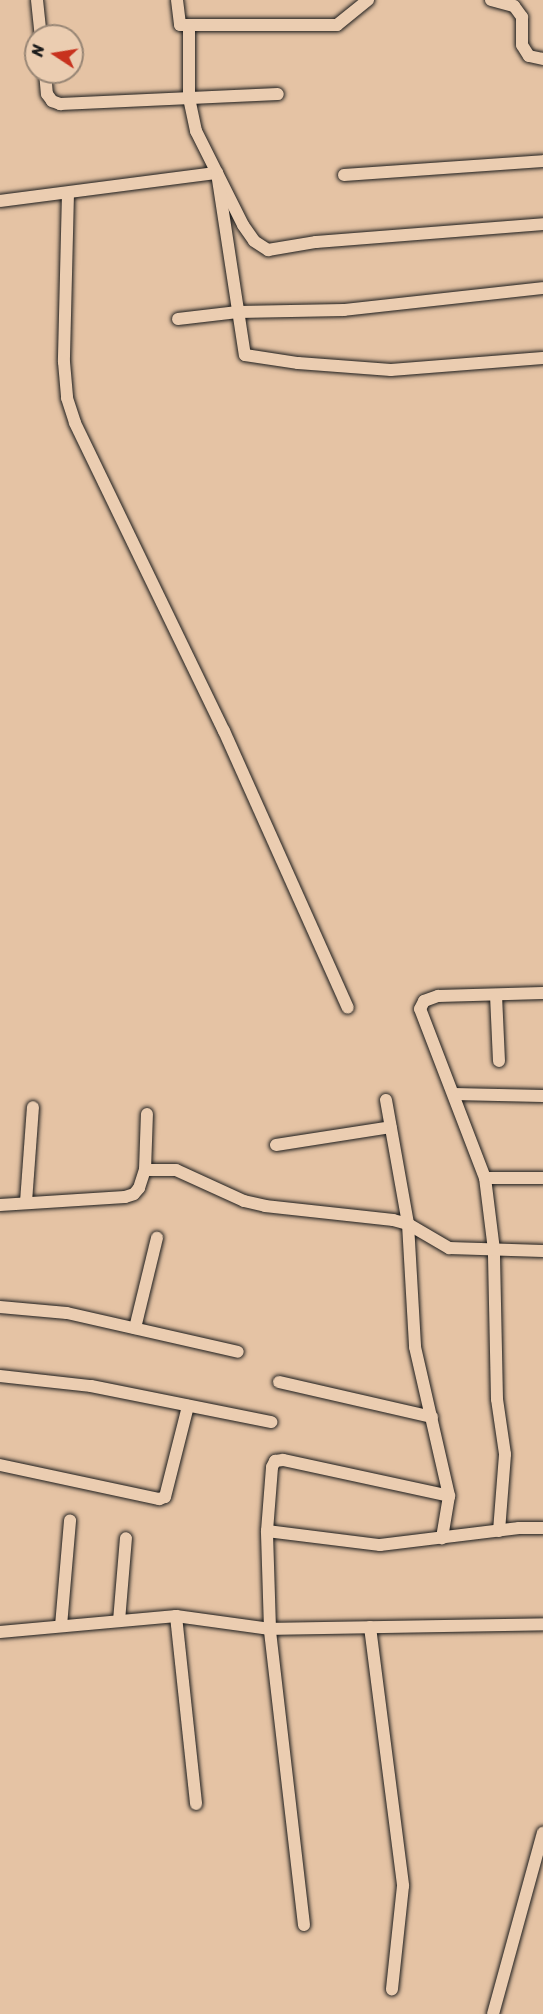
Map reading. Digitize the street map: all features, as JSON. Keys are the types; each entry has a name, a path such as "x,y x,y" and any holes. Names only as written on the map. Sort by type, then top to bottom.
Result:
{"street":[{"path":"38,0 40,24"},
{"path":"177,0 180,25 337,24 368,0"},
{"path":"491,0 513,6 522,17 522,45 529,56 543,59"},
{"path":"189,25 189,98 196,131 243,225 254,241 268,250 316,242 543,224"},
{"path":"46,84 47,94 52,101 60,104 278,94"},
{"path":"344,175 543,161"},
{"path":"0,201 217,173"},
{"path":"217,173 244,355 298,363 391,370 543,358"},
{"path":"68,193 64,362 67,398 75,423 224,731 348,1008"},
{"path":"178,319 238,312 344,310 543,288"},
{"path":"499,1531 505,1454 497,1399 494,1250 484,1178 420,1009 424,1001 438,996 543,993"},
{"path":"496,995 499,1061"},
{"path":"454,1094 543,1096"},
{"path":"386,1100 408,1224 415,1347 449,1496 442,1538"},
{"path":"26,1202 33,1107"},
{"path":"0,1205 125,1197 140,1188 145,1170 147,1114"},
{"path":"276,1145 391,1127"},
{"path":"145,1170 176,1170 244,1201 265,1206 393,1220 408,1224 449,1248 543,1251"},
{"path":"484,1178 543,1178"},
{"path":"135,1328 157,1238"},
{"path":"0,1306 67,1312 238,1352"},
{"path":"0,1376 91,1386 271,1422"},
{"path":"279,1382 432,1417"},
{"path":"0,1465 159,1499 165,1497 188,1406"},
{"path":"304,1925 270,1629 267,1531 272,1467 275,1461 449,1496"},
{"path":"61,1626 70,1520"},
{"path":"267,1531 380,1545 543,1528"},
{"path":"119,1622 126,1538"},
{"path":"0,1632 176,1616 270,1629 543,1624"},
{"path":"176,1616 196,1804"},
{"path":"370,1627 403,1886 392,1989"},
{"path":"494,2014 543,1833"}]}
